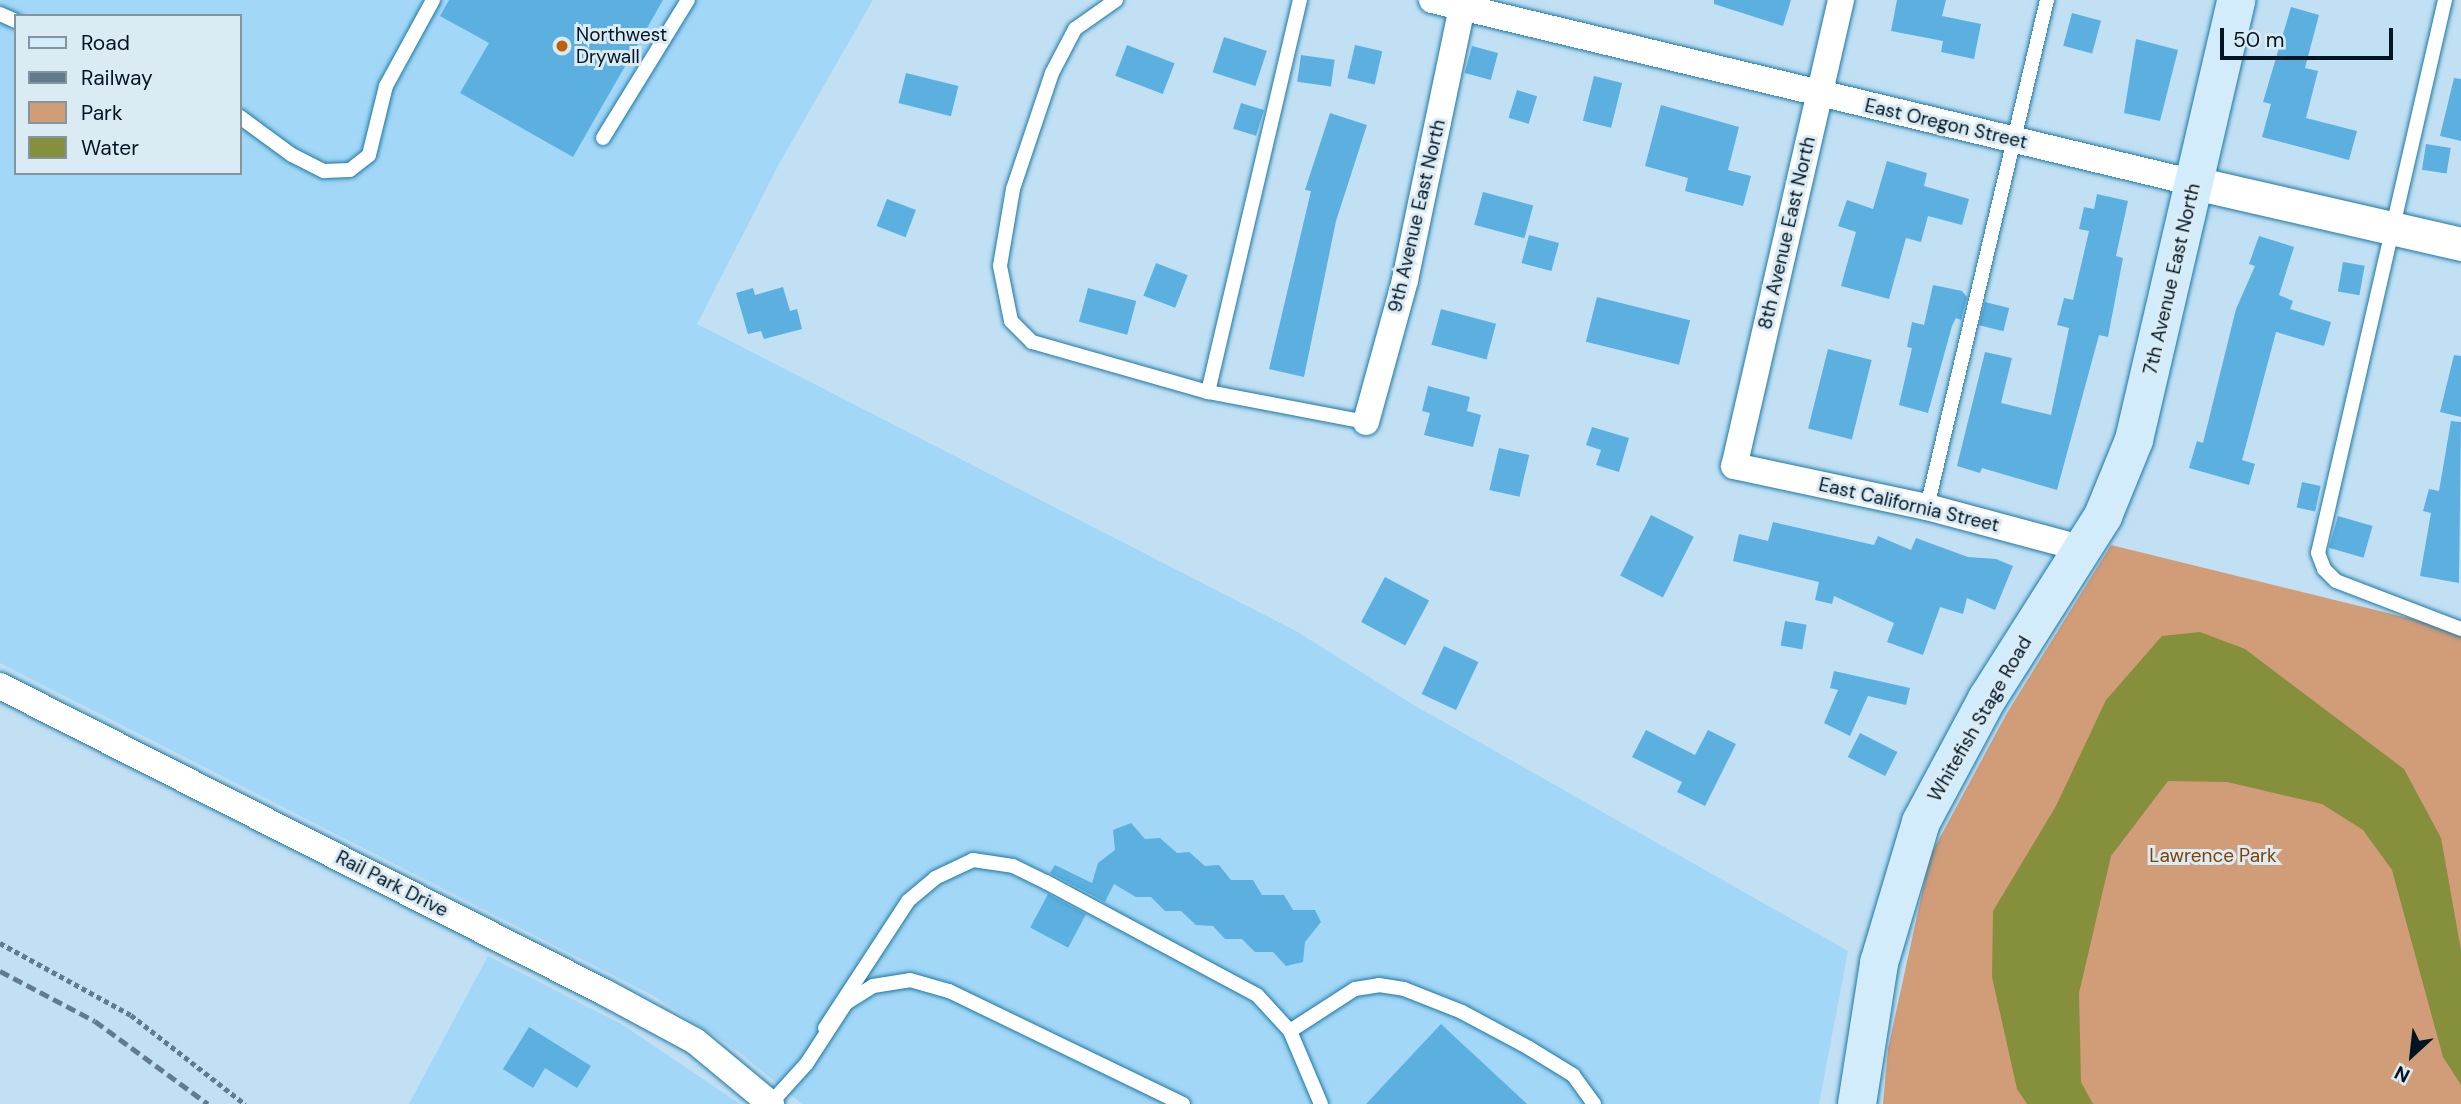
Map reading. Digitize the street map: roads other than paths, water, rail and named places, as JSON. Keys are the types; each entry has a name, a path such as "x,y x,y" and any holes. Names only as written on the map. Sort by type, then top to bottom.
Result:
{"main road":[{"name":"7th Avenue East North","path":"2084,549 2120,478 2134,440 2236,0"},
{"name":"Whitefish Stage Road","path":"1857,1104 1879,963 1921,822 1987,699 2084,549"}],"street":[{"name":"East Oregon Street","path":"1432,0 2013,140 2461,244"},
{"name":"8th Avenue East North","path":"1734,466 1841,0"},
{"name":"9th Avenue East North","path":"1366,422 1405,280 1462,7"},
{"name":"East California Street","path":"1734,466 1927,507 2084,549"},
{"name":"Rail Park Drive","path":"0,686 683,1035 770,1104"}],"lane":[{"path":"242,118 324,171 350,170 369,155 386,86 433,0"},
{"path":"603,138 688,0"},
{"path":"1116,0 1075,29 1052,73 1013,189 1000,266 1011,321 1032,342 1208,392 1366,422"},
{"path":"1208,392 1300,0"},
{"path":"1927,507 2047,0"},
{"path":"2445,0 2318,553 2324,569 2336,581 2461,629"},
{"path":"770,1104 807,1063 825,1028 908,901 935,878 973,860 1013,866 1257,995 1290,1031 1321,1104"},
{"path":"825,1028 846,1003 873,986 909,980 949,990 1183,1104"},
{"path":"1290,1031 1355,989 1379,985 1404,989 1462,1012 1529,1048 1573,1075 1594,1104"},
{"path":"1097,1063 1145,1093 1153,1104"}],"water":[{"path":"2200,632 2245,649 2404,769 2441,838 2461,950 2461,1085 2443,1057 2392,870 2363,830 2322,804 2227,782 2168,781 2111,856 2079,993 2081,1082 2093,1104 2027,1104 2017,1089 1992,977 1993,911 2056,806 2106,700 2162,636"}],"railway":[{"path":"0,971 95,1021 208,1104"}],"place":[{"name":"Northwest Drywall","path":"562,46"}],"park label":[{"name":"Lawrence Park","path":"2213,856"}]}
